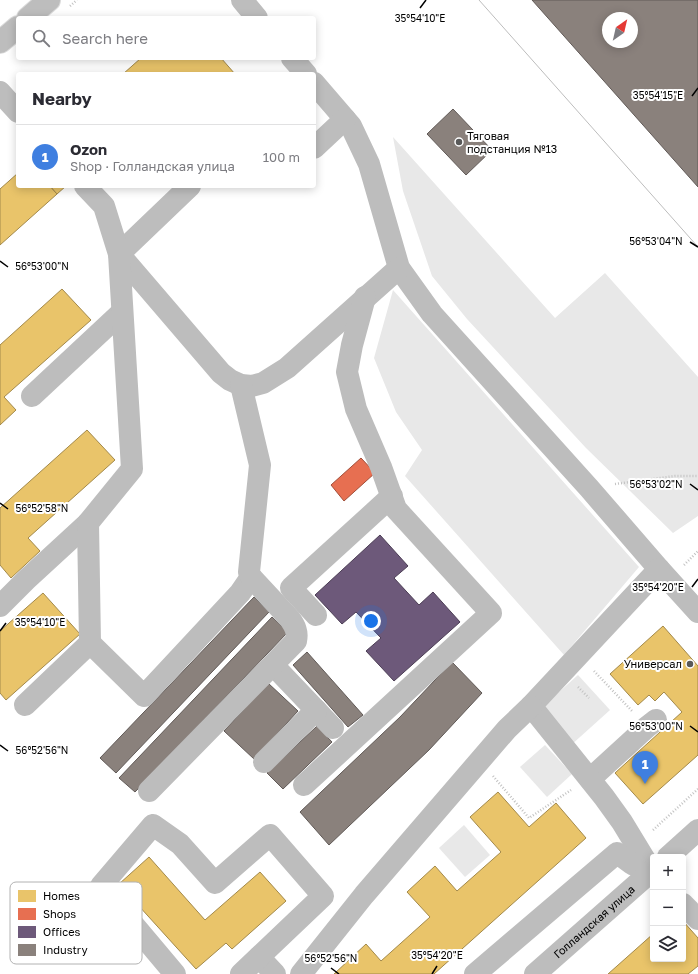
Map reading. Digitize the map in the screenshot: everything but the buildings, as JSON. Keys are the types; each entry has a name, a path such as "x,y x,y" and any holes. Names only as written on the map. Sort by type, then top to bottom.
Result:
{"street":[{"path":"30,16 49,0"},
{"path":"242,0 256,16"},
{"path":"0,42 16,29"},
{"path":"294,60 304,72"},
{"path":"316,85 352,126 369,164 399,268 432,314 589,488 659,569 696,605"},
{"path":"0,92 16,110"},
{"path":"316,146 345,119"},
{"path":"0,606 88,523 132,469 119,254 104,206 87,188"},
{"path":"119,254 188,188"},
{"path":"119,254 220,373 241,385 252,386 263,383 287,368 399,268"},
{"path":"304,785 491,613 396,509 381,467 356,409 347,372 352,345 365,298"},
{"path":"32,396 122,312"},
{"path":"149,791 296,641 296,630 290,619 250,578 249,572 260,465 241,385"},
{"path":"316,615 291,588 392,496"},
{"path":"88,523 90,642 144,696 240,593 250,578"},
{"path":"301,974 364,895 507,729 659,569"},
{"path":"25,705 90,642"},
{"path":"273,664 333,728"},
{"path":"530,706 590,779 622,822 650,868"},
{"path":"264,762 316,710"},
{"path":"590,779 652,724"},
{"path":"104,882 153,825 180,844 215,882 270,835 323,896 241,974"},
{"path":"671,854 698,830"},
{"path":"475,974 617,853 632,864 650,870"},
{"name":"Голландская улица","path":"535,974 650,873"},
{"path":"686,907 698,919"},
{"path":"142,935 175,974"},
{"path":"259,957 274,974"}],"path":[{"path":"589,488 675,476 698,476"},
{"path":"580,653 590,666 652,724"},
{"path":"574,682 589,698"},
{"path":"480,761 529,818 590,779"},
{"path":"653,830 698,789"}],"shaded area":[{"path":"393,137 555,318 605,273 698,377 698,516 673,533 586,448 467,319 432,276 403,191"},
{"path":"393,290 639,567 564,655 405,476 422,450 396,412 374,358"},
{"path":"578,675 610,710 570,746 538,711"},
{"path":"545,745 572,774 547,797 520,767"},
{"path":"464,825 490,855 465,877 439,848"}],"tram line":[{"path":"479,0 698,247"}],"place":[{"name":"Тяговая подстанция №13","path":"459,142"},
{"name":"Универсал","path":"690,664"},
{"name":"Ozon","path":"645,784"}]}
